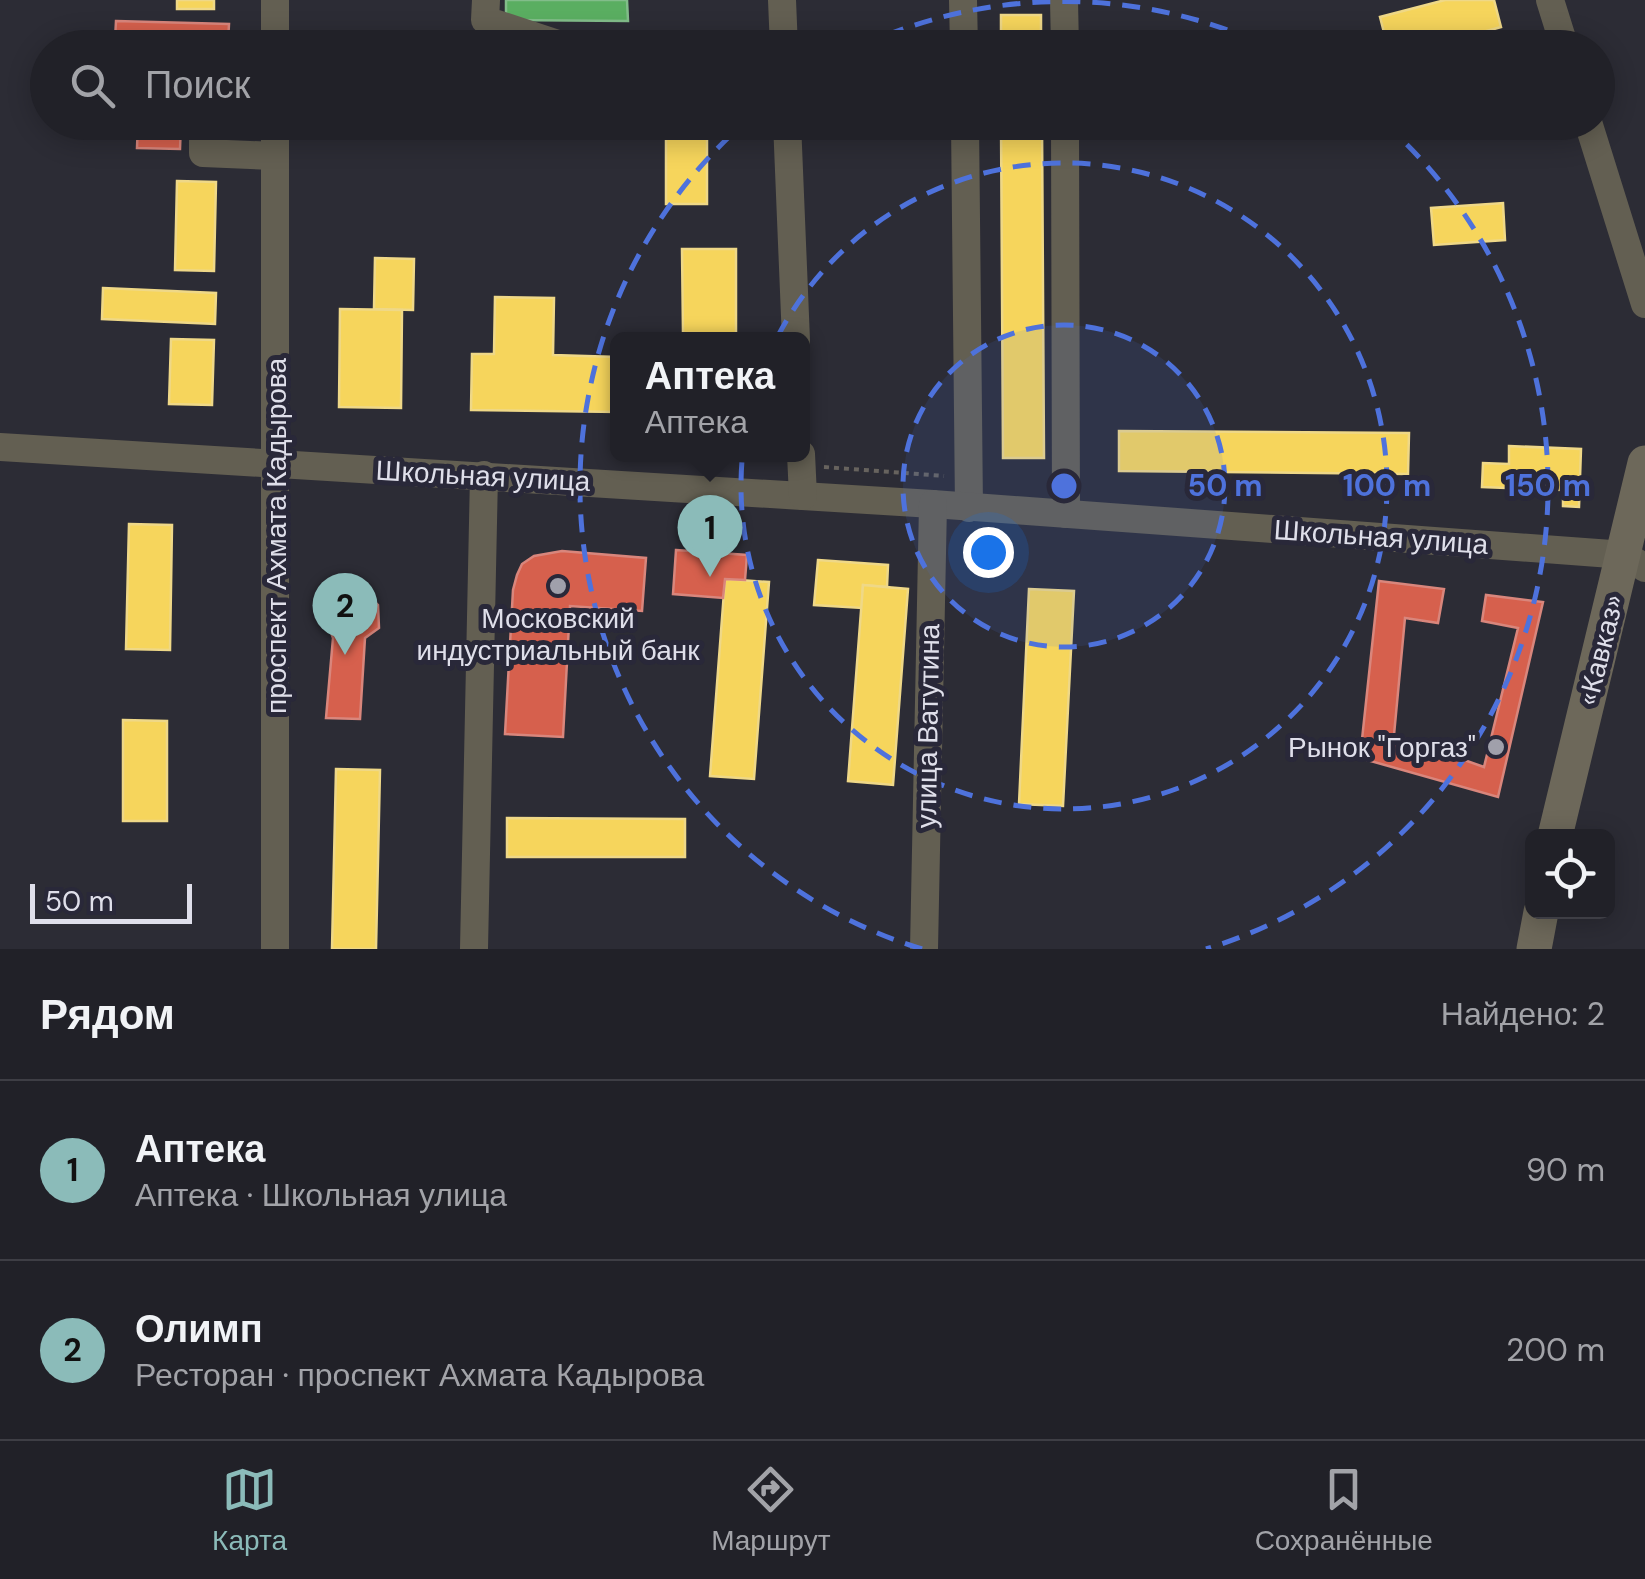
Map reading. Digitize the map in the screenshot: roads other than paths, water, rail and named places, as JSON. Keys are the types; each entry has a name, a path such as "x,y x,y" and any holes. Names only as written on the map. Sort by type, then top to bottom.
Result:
{"main road":[{"name":"«Кавказ»","path":"1556,829 1635,562 1645,462"},
{"path":"1534,949 1540,919"}],"street":[{"path":"274,0 275,30"},
{"path":"486,0 485,20 515,30"},
{"path":"782,0 783,30"},
{"path":"964,0 964,30"},
{"path":"1064,0 1064,30"},
{"path":"1550,0 1559,30"},
{"path":"204,140 204,153 275,156"},
{"name":"проспект Ахмата Кадырова","path":"275,140 275,949"},
{"path":"788,140 796,332"},
{"path":"965,140 969,508"},
{"path":"1065,140 1066,514"},
{"path":"1594,140 1645,304"},
{"name":"Школьная улица","path":"0,447 933,504 1635,562"},
{"path":"803,496 813,461"},
{"path":"474,949 484,475"},
{"name":"улица Ватутина","path":"924,949 933,504"}],"place":[{"name":"Аптека","path":"710,577"},
{"name":"Московский индустриальный банк","path":"558,586"},
{"name":"Олимп","path":"345,655"},
{"name":"Рынок \"Горгаз\"","path":"1496,747"}]}
